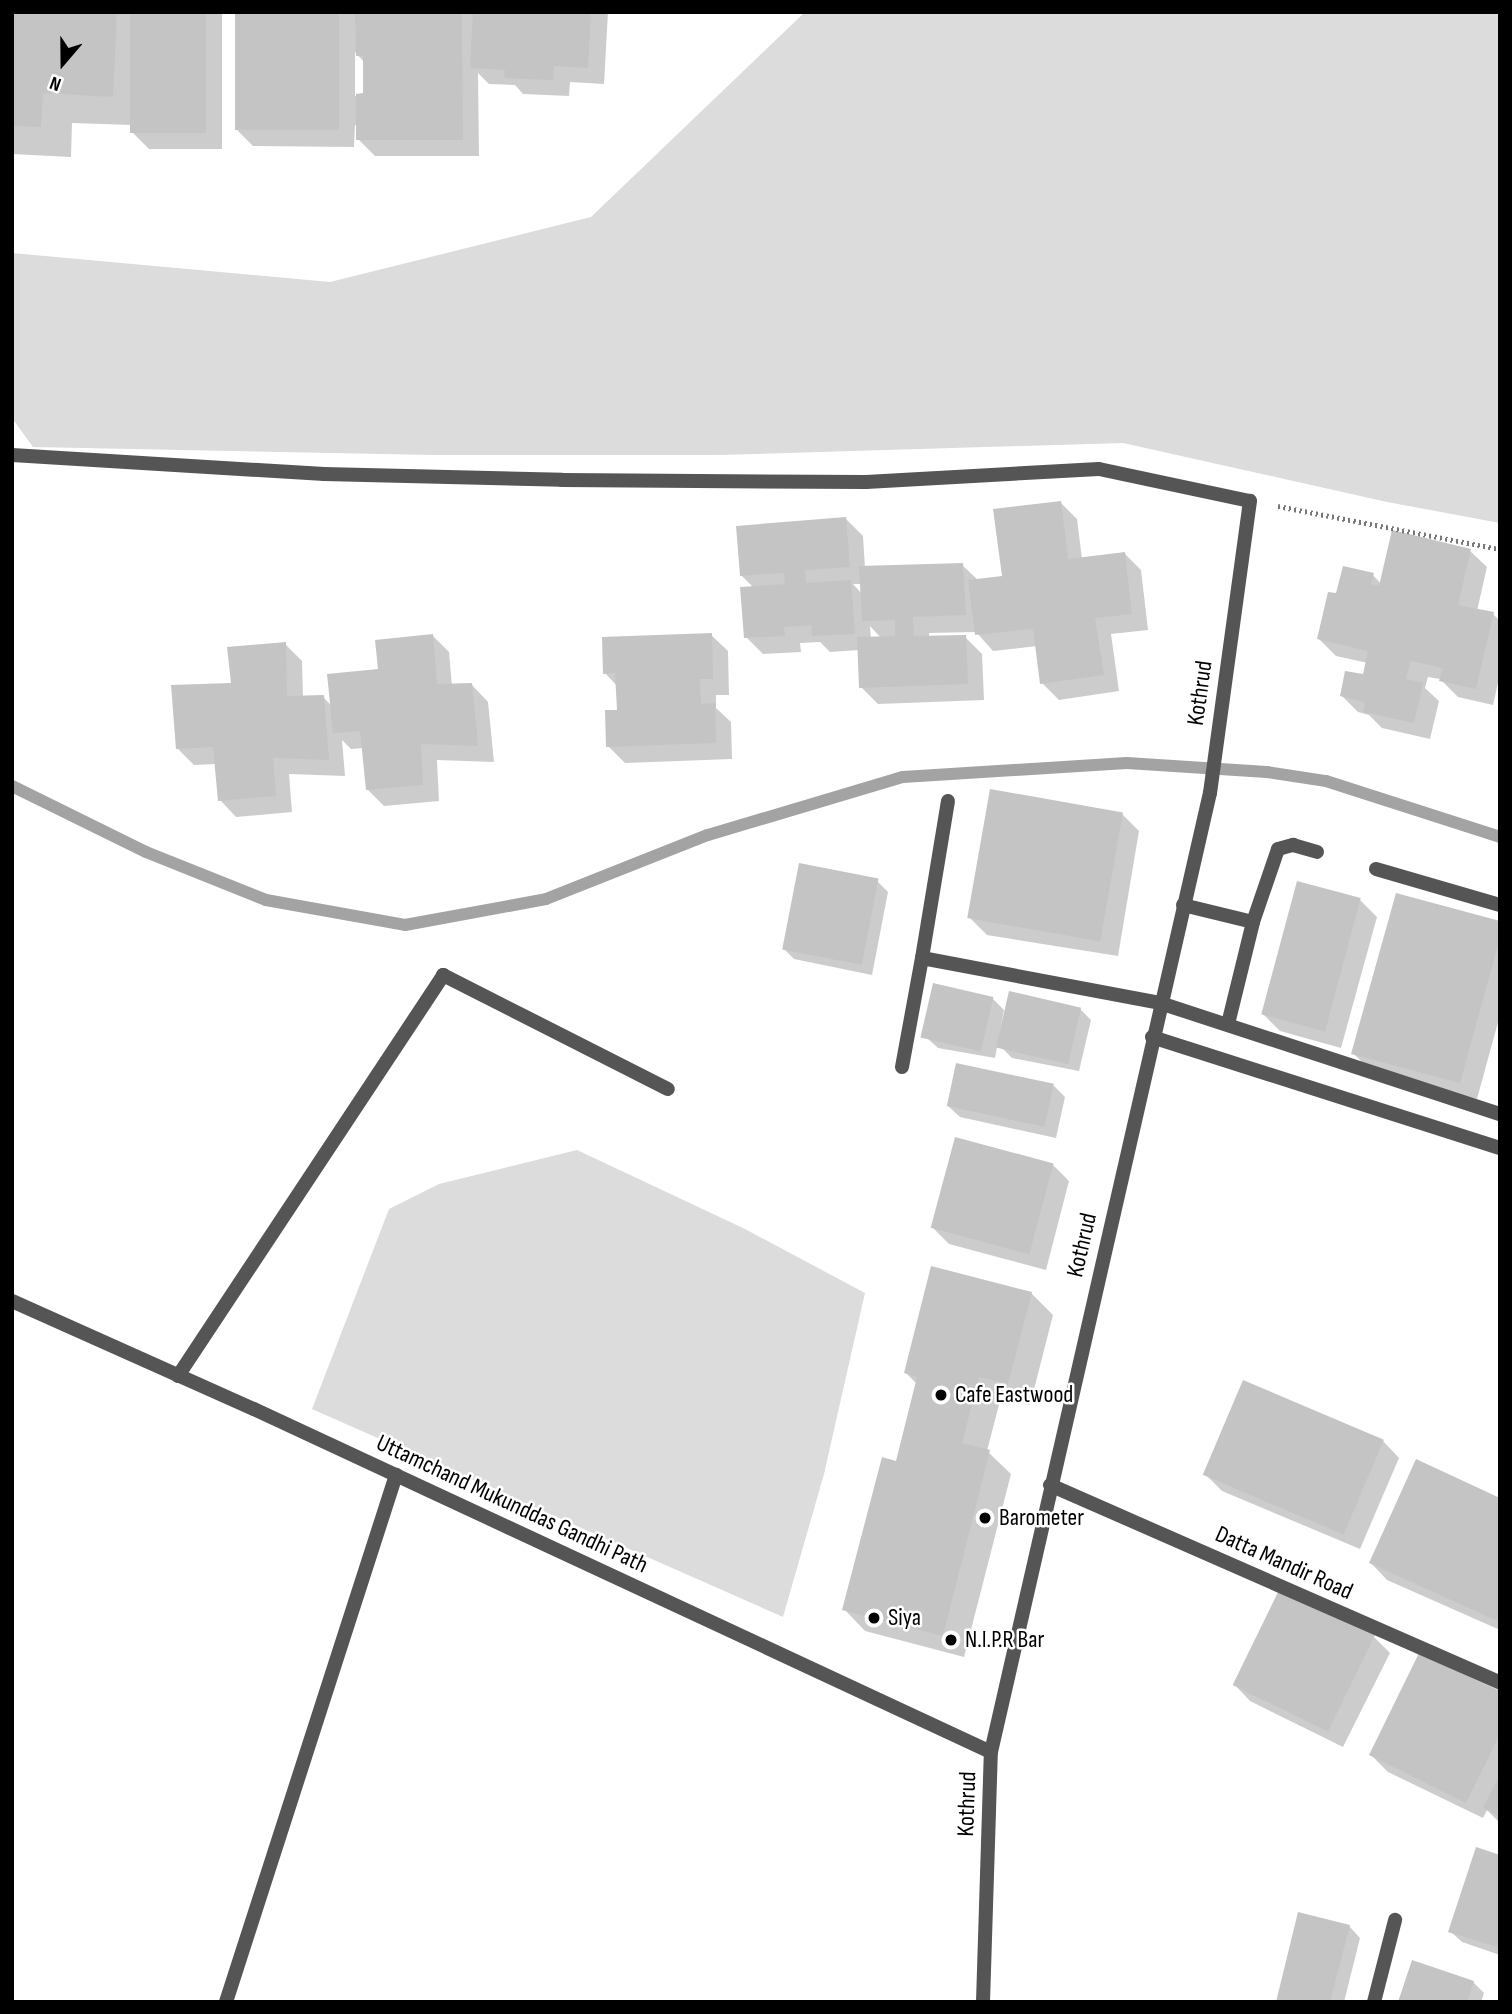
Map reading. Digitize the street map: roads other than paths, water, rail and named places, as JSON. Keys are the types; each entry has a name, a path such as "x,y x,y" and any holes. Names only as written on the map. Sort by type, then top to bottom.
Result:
{"street":[{"name":"Kothrud","path":"12,455 324,474 562,480 866,482 1099,469 1250,500 1210,793 1152,1037 991,1752 983,2002"},
{"path":"902,1067 948,801"},
{"path":"1228,1024 1253,922 1278,849 1293,845 1317,852"},
{"path":"1376,869 1500,905"},
{"path":"1183,905 1253,922"},
{"path":"922,958 1160,1003 1500,1114"},
{"path":"178,1376 443,975 668,1089"},
{"path":"1152,1037 1500,1148"},
{"name":"Uttamchand Mukunddas Gandhi Path","path":"12,1301 396,1475 991,1752"},
{"path":"226,2002 396,1475"},
{"name":"Datta Mandir Road","path":"1051,1485 1500,1683"},
{"path":"1374,2002 1395,1920"}],"waterway":[{"path":"12,786 146,852 266,900 405,925 546,899 708,835 903,777 1127,763 1267,772 1326,781 1500,837"}],"place":[{"name":"Cafe Eastwood","path":"941,1395"},
{"name":"Barometer","path":"985,1518"},
{"name":"Siya","path":"874,1618"},
{"name":"N.I.P.R Bar","path":"951,1640"}]}
